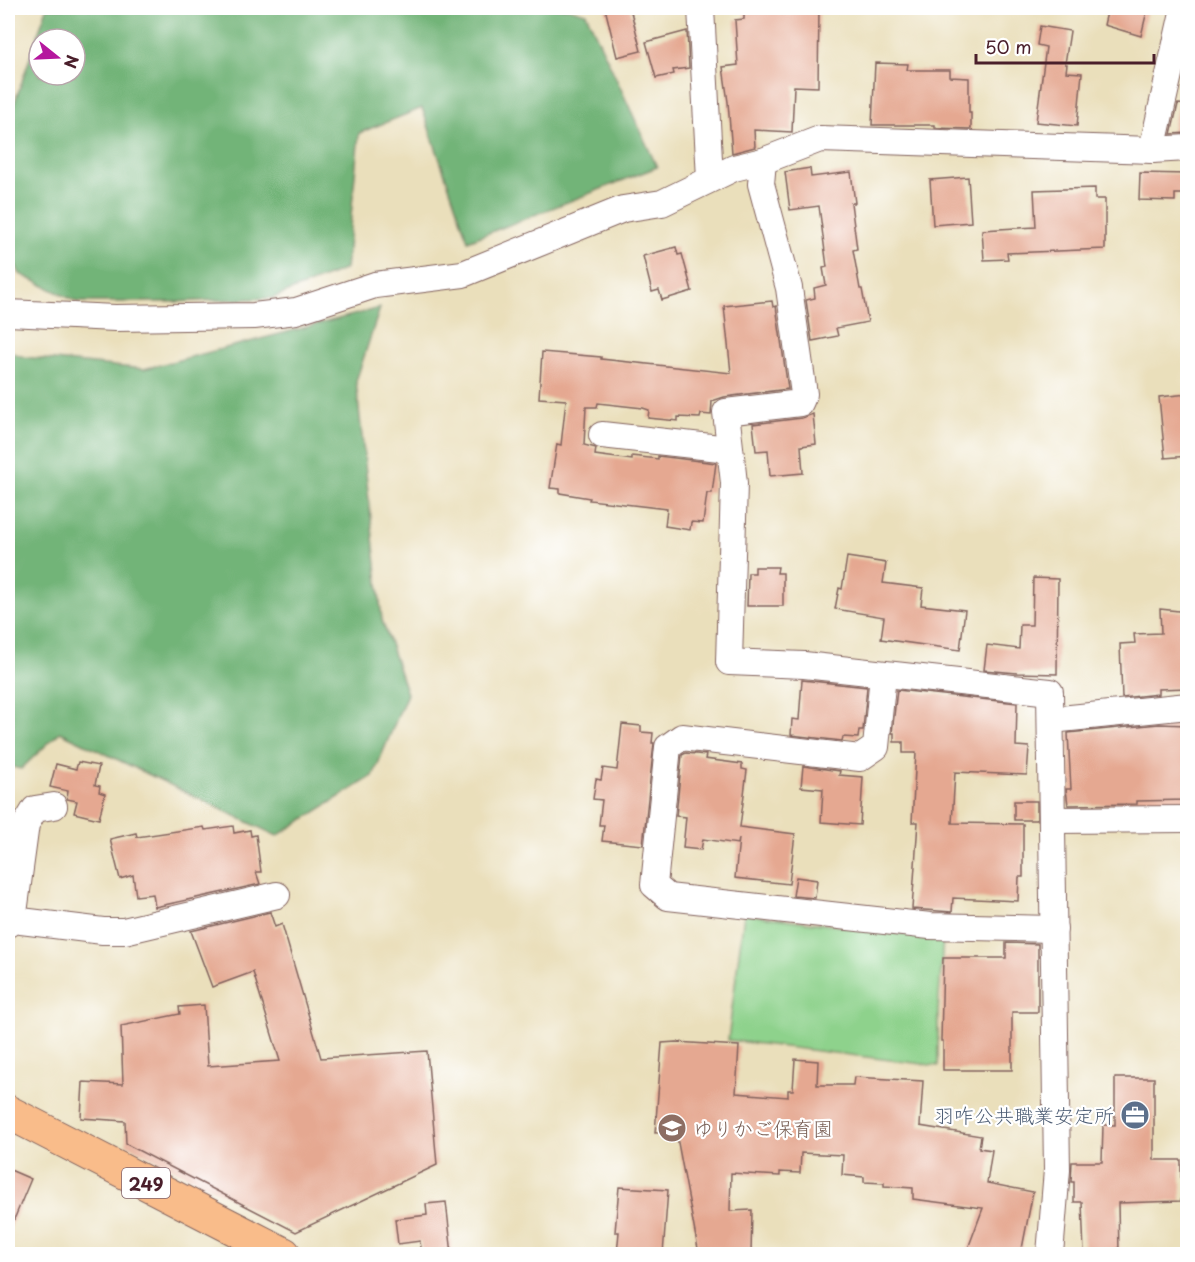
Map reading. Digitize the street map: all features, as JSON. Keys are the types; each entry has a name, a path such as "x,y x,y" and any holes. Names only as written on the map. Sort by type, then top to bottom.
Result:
{"highway":[{"name":"249","path":"8,1112 284,1254"}],"street":[{"path":"701,8 710,179"},
{"path":"1152,150 1184,8"},
{"path":"8,313 116,318 254,316 296,311 375,285 463,274 623,208 662,203 734,168 820,139 1152,150 1188,148"},
{"path":"763,160 761,184 789,288 804,394 800,403 726,412 734,483 729,662 804,665 1050,692 1057,1170 1050,1254"},
{"path":"602,435 729,449"},
{"path":"883,675 876,747 860,758 682,737 668,747 654,885 668,897 930,926 1054,929"},
{"path":"1051,720 1188,706"},
{"path":"54,806 35,808 26,824 10,922 124,931 277,895"},
{"path":"1053,820 1188,819"}],"green space":[{"path":"47,8 569,8 586,13 657,167 468,241 422,108 359,133 346,269 273,298 171,302 77,302 20,274 8,249 8,122 27,66 27,87 87,87 87,27 40,27"},
{"path":"380,308 356,381 382,620 407,694 373,776 277,836 60,732 21,769 8,766 8,351 24,357 144,369"},
{"path":"744,914 943,939 938,1012 938,1066 728,1040"}],"building":[{"path":"605,8 630,8 641,51 617,57"},
{"path":"744,8 819,8 818,87 794,86 792,132 754,130 755,147 732,153 723,67 738,65 735,20 744,19"},
{"path":"1108,8 1135,8 1147,11 1141,36 1104,25"},
{"path":"1040,26 1070,31 1066,72 1082,73 1077,126 1036,122 1046,47 1037,45"},
{"path":"687,31 689,68 673,70 674,74 656,78 646,42"},
{"path":"875,63 908,64 907,70 950,70 950,77 969,78 971,129 935,128 935,125 872,125"},
{"path":"1178,104 1188,105 1188,133 1171,134"},
{"path":"810,168 811,177 851,172 855,203 851,203 857,249 853,250 868,322 836,328 838,336 812,341 806,300 815,298 814,288 826,285 823,268 827,267 819,206 790,210 785,172"},
{"path":"1140,173 1188,174 1188,194 1175,194 1175,201 1139,200"},
{"path":"968,177 971,222 933,225 930,180"},
{"path":"1095,188 1095,199 1105,199 1105,249 1007,253 1008,259 984,260 982,230 1036,227 1034,190"},
{"path":"676,247 678,255 682,254 692,291 662,300 659,290 652,292 643,256"},
{"path":"772,301 773,307 776,306 788,389 724,397 712,401 711,415 701,414 700,418 678,417 678,421 648,418 649,410 643,408 598,403 597,407 586,407 584,445 596,448 595,455 632,460 632,456 658,459 658,456 716,463 712,493 707,493 703,523 691,522 690,530 665,526 667,509 589,500 590,498 560,493 560,489 550,488 557,444 561,445 566,400 539,398 542,352 731,373 724,306"},
{"path":"1188,394 1188,456 1165,458 1159,397"},
{"path":"813,414 816,444 801,446 803,473 770,476 768,450 756,451 753,424 802,418"},
{"path":"847,557 886,563 883,583 923,588 921,605 965,610 960,650 881,639 884,617 835,609 839,588 842,589"},
{"path":"755,567 778,567 777,573 783,573 783,606 747,606 748,573 755,573"},
{"path":"1033,578 1058,579 1057,674 984,670 987,645 1019,649 1020,625 1032,625"},
{"path":"1160,609 1188,612 1188,688 1158,689 1158,694 1122,698 1120,644 1135,643 1134,634 1161,633"},
{"path":"802,680 867,687 863,730 859,730 858,738 843,737 842,741 791,735 792,719 799,720"},
{"path":"897,690 1017,703 1016,746 1029,747 1027,775 955,772 952,823 1023,824 1023,877 1019,877 1018,901 953,898 952,912 912,909 918,822 912,822 916,753 903,753 903,742 894,742 894,733 892,733"},
{"path":"622,724 641,726 641,732 653,733 652,743 654,743 643,845 602,841 604,825 599,825 602,800 593,799 596,779 601,780 603,768 617,770"},
{"path":"1159,724 1188,725 1188,800 1137,801 1137,804 1068,805 1066,789 1071,789 1068,733"},
{"path":"686,753 706,755 705,759 742,764 742,769 747,770 740,827 795,834 789,884 735,878 739,838 738,844 703,839 701,850 683,848 686,817 676,816 682,755"},
{"path":"78,762 99,766 95,785 100,786 99,792 105,794 99,819 74,813 77,801 67,799 68,791 50,787 56,764 76,769"},
{"path":"803,766 840,771 839,775 863,777 860,825 821,822 823,789 801,787"},
{"path":"1014,801 1037,801 1037,820 1014,820"},
{"path":"233,826 234,833 250,830 251,836 256,835 261,872 256,872 260,884 155,907 153,894 136,896 133,875 120,879 110,839 136,833 137,837 204,827 205,830"},
{"path":"796,877 817,880 815,898 793,896"},
{"path":"270,912 275,927 282,924 321,1058 427,1051 437,1165 296,1232 126,1144 125,1121 81,1118 83,1082 123,1084 121,1026 180,1014 179,1007 204,1005 208,1066 280,1061 253,972 212,987 191,931"},
{"path":"1006,943 1038,944 1038,1012 1012,1012 1012,1070 943,1070 943,1041 941,1041 943,958 1006,958"},
{"path":"662,1043 739,1046 736,1093 788,1097 788,1090 793,1090 795,1059 818,1061 817,1085 853,1085 854,1077 923,1081 920,1126 981,1136 979,1148 992,1150 987,1183 1033,1192 1021,1254 977,1254 967,1251 983,1208 913,1199 913,1188 884,1186 884,1183 864,1182 864,1177 842,1175 843,1155 801,1153 800,1173 780,1172 780,1176 731,1173 730,1211 752,1210 751,1254 699,1254 676,1132 655,1133"},
{"path":"1115,1078 1154,1078 1154,1160 1181,1160 1181,1201 1118,1203 1119,1254 1084,1254 1082,1202 1074,1202 1074,1182 1071,1182 1072,1162 1102,1162 1103,1125 1115,1125"},
{"path":"8,1169 31,1179 8,1234"},
{"path":"619,1187 668,1190 663,1254 617,1254 619,1232 615,1232"},
{"path":"446,1202 452,1254 422,1254 420,1241 398,1244 395,1219 427,1215 426,1204"}],"place":[{"name":"羽咋公共職業安定所","path":"1135,1115"},
{"name":"ゆりかご保育園","path":"672,1128"}]}
